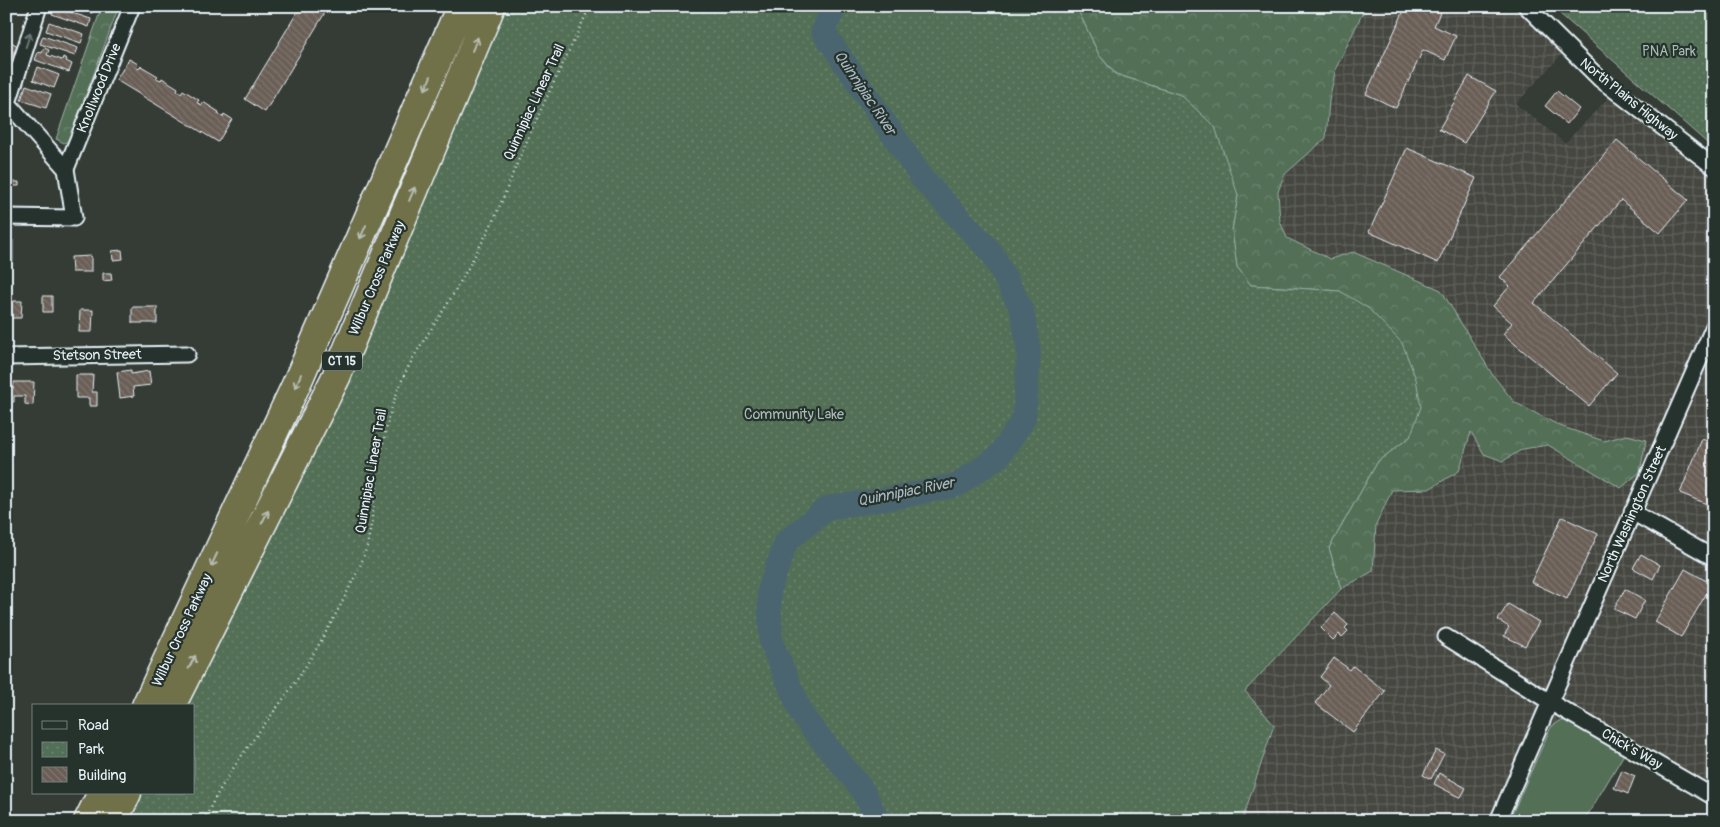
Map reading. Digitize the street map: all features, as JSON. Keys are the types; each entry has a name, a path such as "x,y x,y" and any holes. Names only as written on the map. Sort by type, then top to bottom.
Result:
{"highway":[{"name":"Wilbur Cross Parkway","path":"147,704 296,385 461,6"},
{"name":"Wilbur Cross Parkway","path":"171,704 336,377 491,6"},
{"path":"88,821 102,794"},
{"path":"113,821 126,794"}],"street":[{"path":"6,217 74,218 66,168 7,102 39,6"},
{"name":"Knollwood Drive","path":"66,168 132,6"},
{"name":"North Plains Highway","path":"1526,6 1600,79 1714,167"},
{"name":"North Washington Street","path":"1498,821 1714,326"},
{"name":"Stetson Street","path":"6,357 187,354"},
{"path":"1632,512 1714,558"},
{"name":"Chick's Way","path":"1446,637 1550,702 1714,797"}],"path":[{"name":"Quinnipiac Linear Trail","path":"204,821 212,802 236,764 264,722 289,691 314,652 361,565 366,553 370,532 383,445 398,390 412,360 448,303 490,228 545,99 590,6"}],"shaded area":[{"path":"1366,6 1520,6 1565,51 1516,104 1565,143 1612,94 1714,173 1714,811 1700,797 1626,751 1584,821 1242,821 1274,726 1245,692 1341,589 1372,571 1376,525 1393,490 1428,489 1471,432 1503,461 1523,449 1548,445 1621,487 1627,435 1604,441 1560,426 1514,402 1492,374 1330,259 1287,238 1280,221 1278,192 1284,175 1326,138 1329,101 1336,68"}],"green space":[{"path":"102,6 119,6 69,141 64,143 56,139"},
{"name":"Community Lake","path":"503,6 1076,6 1099,55 1115,74 1181,95 1215,127 1238,195 1232,230 1237,267 1251,285 1340,291 1368,308 1402,343 1416,379 1421,407 1410,437 1378,461 1329,548 1341,589 1245,691 1274,725 1242,821 126,821 139,794 195,794 195,704 183,704"},
{"path":"1076,6 1366,6 1336,68 1329,101 1326,138 1284,175 1278,192 1280,221 1287,238 1330,259 1353,252 1441,290 1492,374 1514,402 1560,426 1604,441 1627,435 1646,440 1640,472 1621,488 1548,445 1523,449 1503,461 1484,454 1471,432 1459,471 1429,489 1392,490 1376,525 1373,571 1341,589 1329,548 1378,461 1410,437 1340,291 1251,285 1237,267 1232,230 1238,195 1181,95 1116,74 1099,55"},
{"name":"PNA Park","path":"1551,6 1714,6 1714,149"},
{"path":"1570,720 1626,751 1584,821 1509,821 1551,727 1560,721"}],"building":[{"path":"6,6 13,6 6,27"},
{"path":"73,6 98,6 96,11 93,10 92,13"},
{"path":"301,6 329,6 265,112 245,99"},
{"path":"1406,6 1443,6 1434,26 1456,36 1445,60 1423,50 1396,108 1366,94"},
{"path":"54,7 91,19 89,27 52,14"},
{"path":"49,22 84,34 81,43 46,31"},
{"path":"43,36 78,48 75,56 40,44"},
{"path":"6,39 18,46 6,64"},
{"path":"44,48 49,50 47,55 62,60 63,57 67,59 66,61 72,64 69,72 35,60 38,52 42,53"},
{"path":"129,59 138,64 136,67 139,69 141,66 158,76 156,78 161,80 162,78 178,88 177,90 181,93 183,90 199,100 197,103 202,105 203,102 219,112 218,114 223,117 224,114 232,119 218,142 116,80"},
{"path":"38,67 59,75 54,88 33,80"},
{"path":"1469,76 1496,91 1464,143 1439,129"},
{"path":"26,85 51,94 46,108 21,100"},
{"path":"1557,91 1579,109 1567,124 1545,106"},
{"path":"1617,140 1688,200 1660,233 1621,200 1534,303 1617,373 1589,406 1503,334 1512,323 1493,306 1510,286 1500,277"},
{"path":"1407,148 1476,178 1438,263 1369,232"},
{"path":"6,169 10,170 7,187 6,187"},
{"path":"12,182 19,182 19,186 11,186"},
{"path":"6,240 13,240 13,261 6,261"},
{"path":"122,250 123,259 113,260 112,251"},
{"path":"91,256 91,272 72,272 71,257"},
{"path":"103,273 111,273 112,280 103,281"},
{"path":"43,296 52,296 52,312 43,312"},
{"path":"6,301 22,301 21,318 6,318"},
{"path":"132,307 157,307 157,323 132,323"},
{"path":"80,310 93,310 92,332 79,332"},
{"path":"131,370 131,374 149,371 151,385 133,387 134,396 120,398 117,372"},
{"path":"76,375 93,375 92,392 97,392 97,406 89,406 89,398 76,398"},
{"path":"14,382 34,382 33,405 25,404 25,396 14,396 14,402 6,402 6,388 13,388"},
{"path":"1702,439 1714,444 1714,507 1680,493"},
{"path":"1562,517 1598,534 1567,599 1531,582"},
{"path":"1641,554 1660,565 1653,579 1633,568"},
{"path":"1685,569 1712,584 1681,637 1655,622"},
{"path":"1625,589 1645,600 1635,619 1614,609"},
{"path":"1508,604 1539,622 1525,646 1504,636 1509,627 1498,620"},
{"path":"1335,613 1348,625 1345,628 1348,631 1342,637 1339,634 1333,640 1321,628"},
{"path":"1334,658 1350,670 1353,666 1385,691 1353,732 1315,703 1329,685 1320,677"},
{"path":"1436,750 1444,754 1431,779 1423,775"},
{"path":"1622,770 1635,776 1628,794 1614,788"},
{"path":"1439,773 1466,788 1461,797 1434,784"}],"waterway":[{"name":"Quinnipiac River","path":"835,6 823,31 922,178 992,253 1022,310 1029,352 1024,419 999,456 957,485 827,508 786,542 769,590 771,642 803,717 862,789 878,821"}]}
